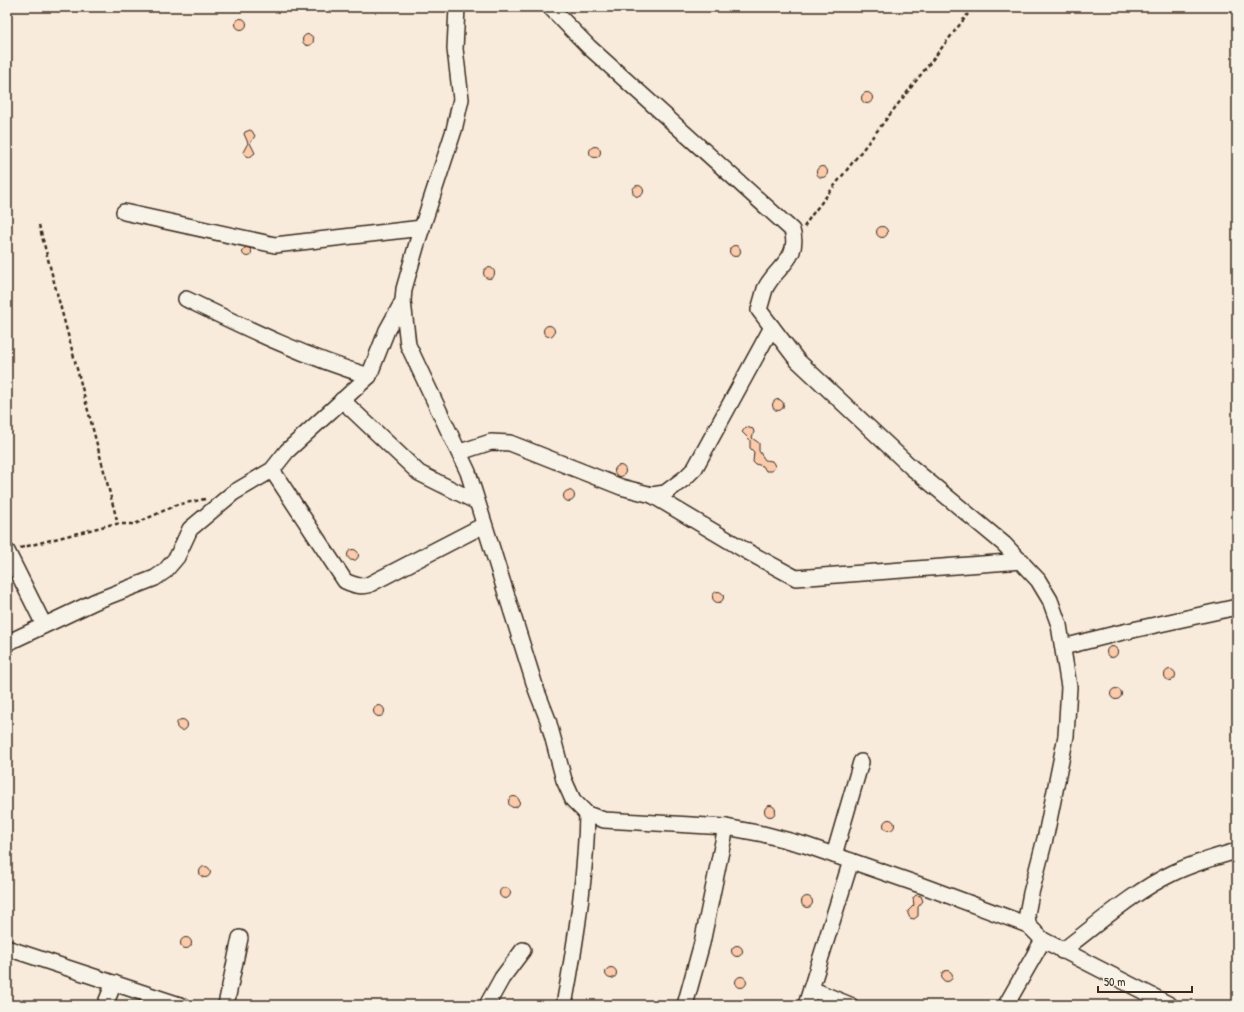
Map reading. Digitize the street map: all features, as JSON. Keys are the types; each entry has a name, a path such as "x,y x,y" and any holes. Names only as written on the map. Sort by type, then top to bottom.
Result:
{"street":[{"path":"457,7 455,49 461,99 454,130 404,289 403,301 408,345 460,452 536,689 548,720 564,780 573,800 587,814 604,820 726,828 763,834 834,855 1028,925 1043,940 1062,951 1170,1005"},
{"path":"550,7 588,46 792,230 795,241 792,254 766,288 759,310 798,360 911,467 1004,544 1022,561 1038,580 1050,600 1059,625 1069,687 1066,736 1046,835 1027,914 1028,925"},
{"path":"124,212 275,245 422,228"},
{"path":"186,299 277,342 336,366 369,376"},
{"path":"7,643 96,601 155,578 165,572 177,556 190,529 233,493 272,470 287,451 310,432 369,376 387,330 403,301"},
{"path":"652,495 665,493 685,478 695,468 772,327"},
{"path":"342,400 419,473 477,502"},
{"path":"460,452 491,442 510,443 621,487 652,495 748,552 796,578 1022,561"},
{"path":"272,470 345,581 354,585 368,585 484,525"},
{"path":"7,551 44,625"},
{"path":"1063,647 1237,607"},
{"path":"834,855 861,762"},
{"path":"564,1005 573,957 587,848 587,814"},
{"path":"685,1005 702,943 726,828"},
{"path":"1062,951 1148,886 1173,873 1202,861 1237,851"},
{"path":"806,1005 851,861"},
{"path":"226,1005 240,938"},
{"path":"1006,1005 1043,940"},
{"path":"7,948 180,1005"},
{"path":"487,1005 502,978 523,950"},
{"path":"105,1005 114,983"},
{"path":"811,989 850,1005"}],"path":[{"path":"795,241 811,216 968,14"},
{"path":"39,225 118,524"},
{"path":"7,551 118,524 135,524 176,505 211,498"}],"building":[{"path":"239,19 243,19 245,20 245,28 239,29 236,26 236,22"},
{"path":"306,35 310,35 312,36 312,44 306,45 303,42 303,38"},
{"path":"865,93 869,93 871,94 871,102 865,103 862,100 862,96"},
{"path":"250,130 255,136 250,143 255,153 250,157 246,156 243,152 248,143 244,134"},
{"path":"593,147 597,147 599,148 599,156 593,157 590,154 590,150"},
{"path":"820,167 824,167 826,168 826,176 820,177 817,174 817,170"},
{"path":"636,186 640,186 642,187 642,195 636,196 633,193 633,189"},
{"path":"880,227 884,227 886,228 886,236 880,237 877,234 877,230"},
{"path":"733,246 737,246 739,247 739,255 733,256 730,253 730,249"},
{"path":"247,247 252,252 247,257 242,252"},
{"path":"487,268 491,268 493,269 493,277 487,278 484,275 484,271"},
{"path":"547,326 551,326 553,327 553,335 547,336 544,333 544,329"},
{"path":"776,400 780,400 782,401 782,409 776,410 773,407 773,403"},
{"path":"746,427 753,429 754,432 752,438 759,443 759,451 765,460 772,461 774,464 775,467 772,471 766,471 763,466 753,462 754,452 750,448 750,440 742,432"},
{"path":"618,466 622,466 624,467 624,475 618,476 615,473 615,469"},
{"path":"567,491 571,491 573,492 573,500 567,501 564,498 564,494"},
{"path":"351,550 355,550 357,551 357,559 351,560 348,557 348,553"},
{"path":"716,592 720,592 722,593 722,601 716,602 713,599 713,595"},
{"path":"1110,647 1114,647 1116,648 1116,656 1110,657 1107,654 1107,650"},
{"path":"1168,670 1172,670 1174,671 1174,679 1168,680 1165,677 1165,673"},
{"path":"1114,689 1118,689 1120,690 1120,698 1114,699 1111,696 1111,692"},
{"path":"377,706 381,706 383,707 383,715 377,716 374,713 374,709"},
{"path":"180,720 184,720 186,721 186,729 180,730 177,727 177,723"},
{"path":"512,797 516,797 518,798 518,806 512,807 509,804 509,800"},
{"path":"768,806 772,806 774,807 774,815 768,816 765,813 765,809"},
{"path":"887,820 891,820 893,821 893,829 887,830 884,827 884,823"},
{"path":"203,867 207,867 209,868 209,876 203,877 200,874 200,870"},
{"path":"503,888 507,888 509,889 509,897 503,898 500,895 500,891"},
{"path":"916,895 921,896 923,901 918,907 918,916 914,919 910,918 908,911 914,905 913,898"},
{"path":"805,897 809,897 811,898 811,906 805,907 802,904 802,900"},
{"path":"184,938 188,938 190,939 190,947 184,948 181,945 181,941"},
{"path":"735,946 739,946 741,947 741,955 735,956 732,953 732,949"},
{"path":"609,968 613,968 615,969 615,977 609,978 606,975 606,971"},
{"path":"945,971 949,971 951,972 951,980 945,981 942,978 942,974"},
{"path":"739,977 743,977 745,978 745,986 739,987 736,984 736,980"}]}
